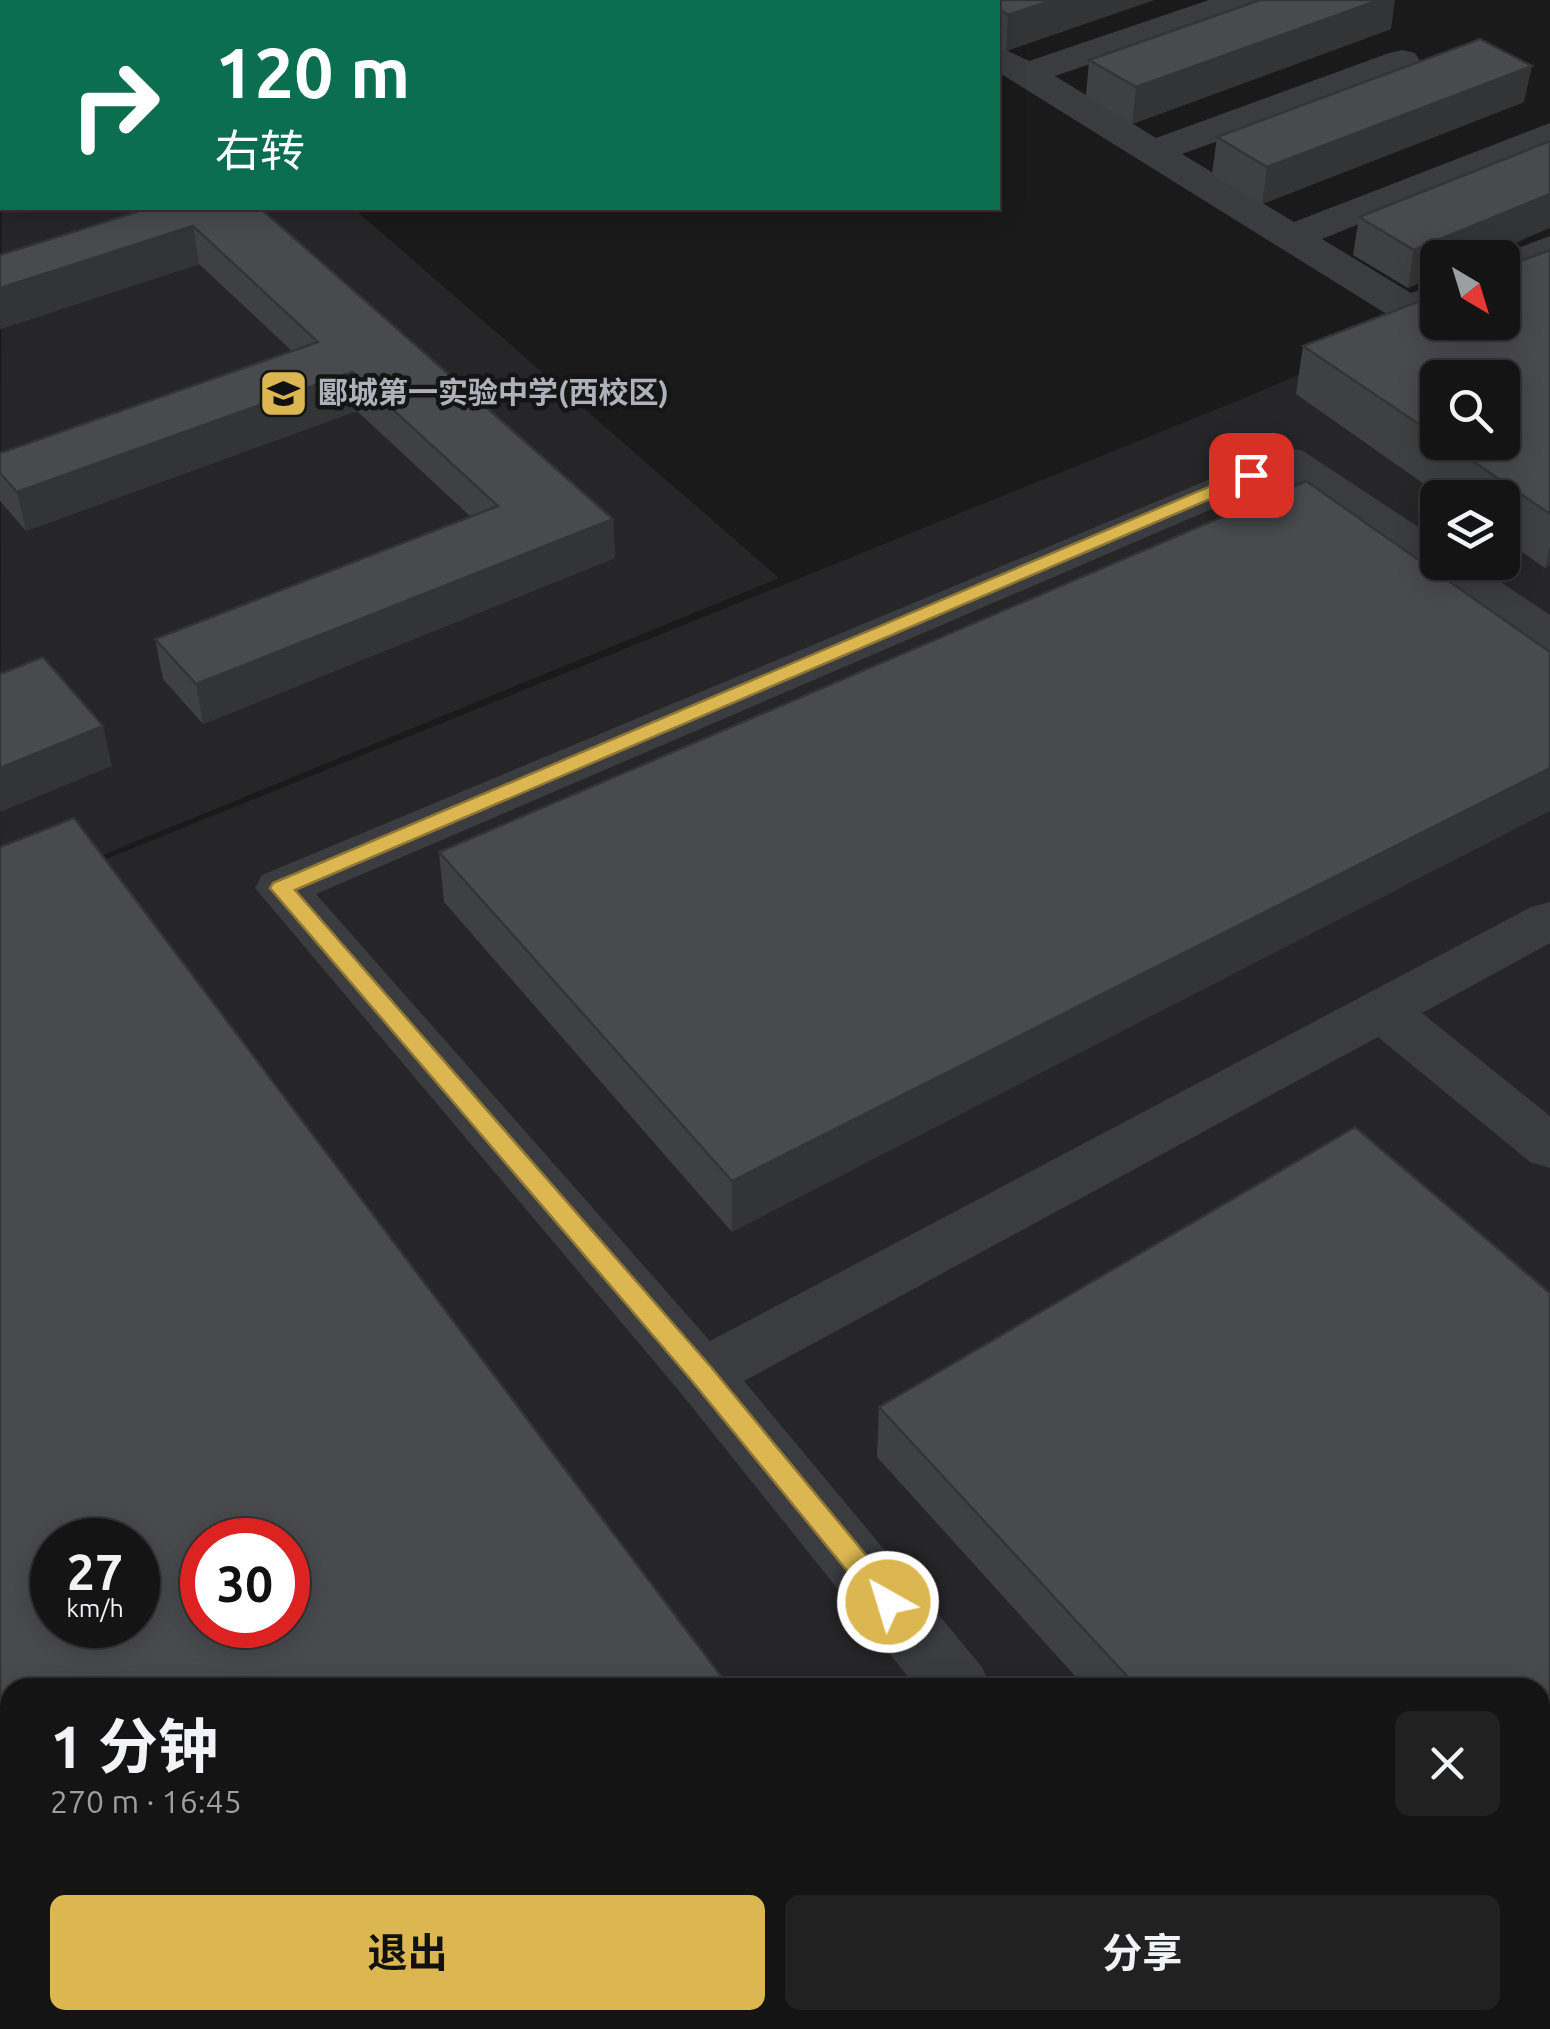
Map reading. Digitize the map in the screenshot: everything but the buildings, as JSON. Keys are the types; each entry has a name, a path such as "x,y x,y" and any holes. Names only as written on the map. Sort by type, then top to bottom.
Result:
{"street":[{"path":"1012,65 1243,0"},
{"path":"1152,152 1402,61"},
{"path":"1012,65 1408,309 1420,304"},
{"path":"1290,238 1550,134"},
{"path":"1520,260 1550,248"},
{"path":"950,1678 702,1374 280,888 1287,460 1420,550"},
{"path":"1465,580 1550,637"},
{"path":"702,1374 1550,920"},
{"path":"1383,1011 1550,1147"}],"shaded area":[{"name":"郾城第一实验中学(西校区)","path":"2,210 355,210 779,578 0,897"},
{"path":"1550,268 1550,1678 0,1678 0,902 1420,323 1420,340 1520,340 1520,302"}],"place":[{"name":"郾城第一实验中学(西校区)","path":"283,393"}],"route":[{"path":"888,1602 702,1374 280,888 1251,475"}]}
